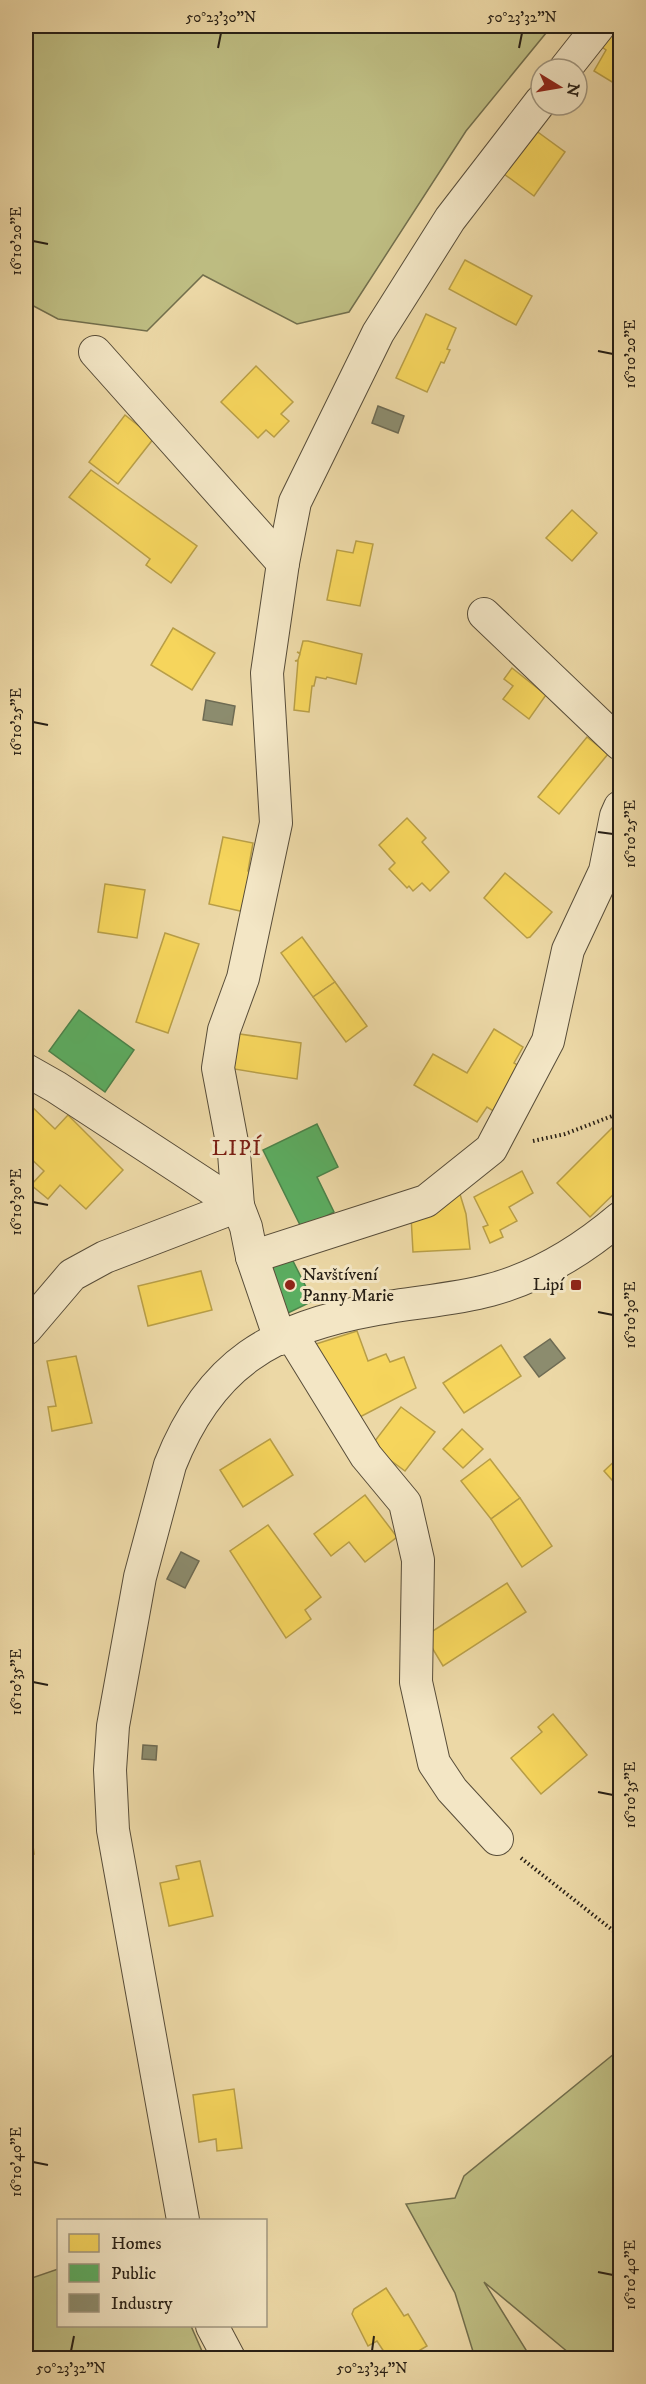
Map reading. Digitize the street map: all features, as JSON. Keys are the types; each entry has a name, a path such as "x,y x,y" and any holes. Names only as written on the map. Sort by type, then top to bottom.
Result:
{"street":[{"path":"574,57 599,26"},
{"path":"497,1839 452,1790 434,1763 416,1682 418,1560 405,1503 366,1456 285,1336 252,1257 246,1227 238,1206 234,1153 218,1068 224,1030 243,978 276,823 267,674 283,563 295,502 378,333 450,219 529,117"},
{"path":"95,352 283,563"},
{"path":"484,614 621,744"},
{"path":"252,1257 426,1201 491,1149 548,1041 568,951 605,871 616,816 621,807"},
{"path":"26,1070 56,1087 238,1206"},
{"path":"26,1329 72,1275 105,1257 238,1206"},
{"path":"183,2219 113,1830 111,1746 140,1577 170,1465 186,1426 220,1380 240,1361 285,1336 350,1315 487,1291 512,1283 545,1270 570,1256 621,1218"},
{"path":"213,2327 229,2358"}],"path":[{"path":"491,1149 565,1134 621,1113"},
{"path":"497,1839 621,1936"}],"shaded area":[{"path":"26,26 537,26 546,33 466,131 349,312 297,324 203,275 147,331 58,319 26,302"},
{"path":"620,2049 620,2358 575,2358 484,2282 531,2358 475,2358 455,2293 406,2204 455,2198 464,2176"},
{"path":"57,2269 57,2327 191,2327 205,2358 26,2358 26,2280"}],"building: Homes":[{"path":"617,26 620,26 620,80 617,85 594,71 606,50 599,45 608,29 613,32"},
{"path":"535,130 565,152 534,196 504,174"},
{"path":"465,260 532,296 516,325 449,289"},
{"path":"426,314 456,328 447,349 450,350 444,363 441,362 427,392 396,378"},
{"path":"256,366 293,402 281,414 289,421 274,437 266,430 258,438 221,402"},
{"path":"125,415 154,438 118,484 89,462"},
{"path":"91,470 197,546 171,583 146,565 150,559 69,497"},
{"path":"572,510 597,533 572,561 546,538"},
{"path":"356,541 373,544 360,606 327,600 337,550 353,553"},
{"path":"173,628 215,653 192,690 151,665"},
{"path":"303,641 362,654 356,684 327,677 326,679 316,677 314,686 312,686 309,712 294,710 298,661 295,661 298,660 300,654 297,652 300,653"},
{"path":"512,668 546,695 529,719 503,699 513,686 504,679"},
{"path":"587,737 608,754 559,814 538,797"},
{"path":"407,818 426,838 422,842 449,872 430,891 422,883 413,891 409,886 407,888 389,869 395,863 379,845"},
{"path":"223,837 253,843 248,871 258,873 249,913 209,904"},
{"path":"505,873 552,912 530,937 527,938 484,898"},
{"path":"105,884 145,890 137,938 98,932"},
{"path":"165,933 199,944 168,1033 136,1022"},
{"path":"302,937 335,982 313,997 281,953"},
{"path":"335,982 367,1026 346,1042 313,997"},
{"path":"494,1029 523,1047 514,1063 521,1067 495,1112 487,1107 477,1122 414,1085 433,1054 467,1073"},
{"path":"233,1033 301,1043 297,1079 228,1068"},
{"path":"26,1101 55,1129 68,1115 123,1170 86,1209 60,1185 48,1199 31,1185 44,1171 26,1154"},
{"path":"620,1120 620,1188 590,1217 557,1183"},
{"path":"522,1171 533,1193 509,1207 517,1221 500,1230 503,1237 490,1243 483,1227 488,1225 474,1197"},
{"path":"459,1191 466,1214 470,1249 413,1252 411,1216"},
{"path":"201,1271 212,1310 148,1326 138,1286"},
{"path":"357,1331 368,1361 386,1354 390,1362 404,1357 416,1388 356,1419 343,1401 316,1344"},
{"path":"501,1345 521,1376 464,1413 443,1383"},
{"path":"76,1356 92,1423 52,1431 48,1407 56,1406 47,1361"},
{"path":"401,1407 435,1432 405,1471 371,1446"},
{"path":"462,1429 483,1449 463,1468 443,1449"},
{"path":"270,1439 293,1475 243,1507 220,1470"},
{"path":"620,1456 620,1489 604,1471"},
{"path":"490,1459 520,1498 491,1519 461,1481"},
{"path":"365,1495 397,1537 365,1562 349,1542 331,1556 314,1534"},
{"path":"520,1498 552,1546 522,1567 491,1519"},
{"path":"268,1525 321,1597 305,1610 311,1619 286,1638 230,1551"},
{"path":"507,1583 526,1612 443,1666 425,1636"},
{"path":"553,1714 587,1755 541,1794 511,1758 542,1732 538,1727"},
{"path":"26,1803 28,1803 34,1854 26,1855"},
{"path":"200,1861 213,1916 169,1926 160,1883 179,1879 176,1866"},
{"path":"234,2089 242,2148 217,2151 216,2139 199,2142 193,2095"},
{"path":"386,2288 404,2316 408,2314 427,2346 407,2358 388,2358 377,2341 368,2346 352,2314 354,2309"}],"building: Public":[{"path":"79,1010 134,1050 105,1092 49,1051"},
{"path":"317,1124 338,1167 317,1177 334,1212 302,1229 263,1150"},
{"name":"Navštívení Panny Marie","path":"291,1257 313,1301 288,1313 266,1268"}],"building: Industry":[{"path":"378,406 404,416 398,433 372,423"},
{"path":"206,700 235,706 232,725 203,720"},
{"path":"550,1339 565,1358 539,1377 524,1357"},
{"path":"181,1552 199,1561 185,1588 167,1579"},
{"path":"143,1745 157,1746 156,1760 142,1759"}],"waterway":[{"path":"620,253 620,279"}],"place":[{"name":"Navštívení Panny Marie","path":"290,1285"},
{"name":"Lipí","path":"576,1285"}],"district":[{"name":"LIPÍ","path":"237,1149"}]}
